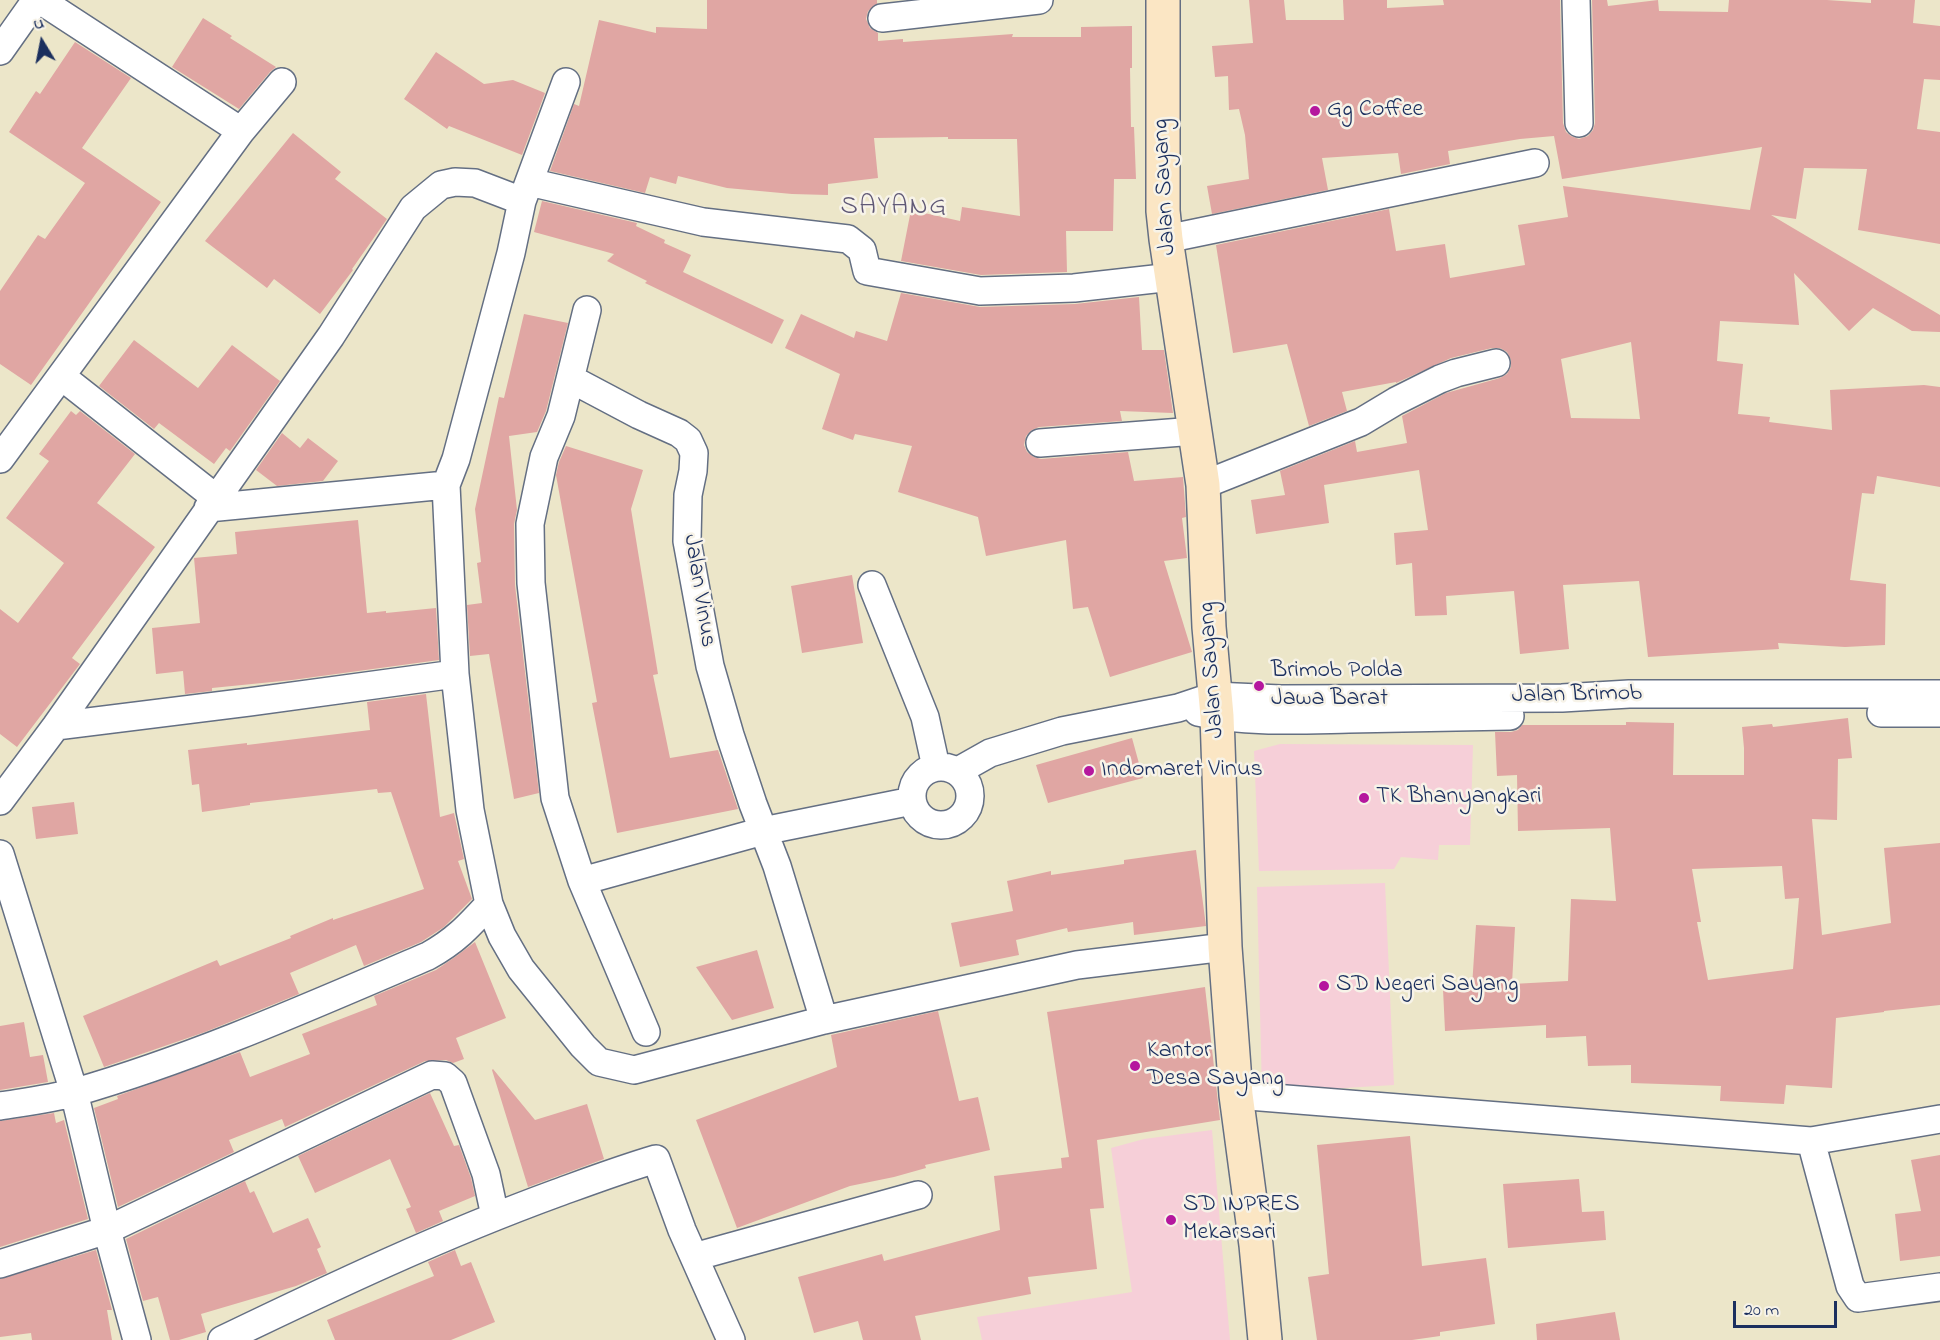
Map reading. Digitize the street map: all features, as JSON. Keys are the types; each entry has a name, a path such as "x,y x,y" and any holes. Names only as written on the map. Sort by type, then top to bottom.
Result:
{"main road":[{"name":"Jalan Sayang","path":"1163,0 1163,211 1203,485 1209,627 1216,706 1225,947 1236,1095 1256,1245 1265,1340"}],"street":[{"path":"0,51 38,0 241,131"},
{"path":"882,18 1039,0"},
{"path":"1576,0 1579,123"},
{"path":"0,459 241,131 282,82"},
{"path":"566,82 526,191 512,254 459,448 446,485 455,674 470,810 489,904 502,936 521,969 583,1047 599,1062 634,1071 824,1020 1077,965 1225,947"},
{"path":"1166,239 1535,163"},
{"path":"0,801 56,726 331,336 412,208 441,185 455,182 475,183 703,222 848,239 862,250 867,271 980,291 1074,288 1172,277"},
{"path":"587,310 561,416 544,458 530,524 531,583 555,798 582,881 646,1032"},
{"path":"1203,485 1361,422 1396,400 1440,379 1496,363"},
{"path":"61,376 212,503 446,485"},
{"name":"Jalan Vinus","path":"571,379 679,433 688,440 694,453 688,495 687,541 711,666 730,735 777,866 824,1020"},
{"path":"1040,442 1195,431"},
{"path":"872,585 947,769 966,780 970,790 965,812 957,820 935,825 924,820 916,812 912,801 912,790 916,779 925,771 947,769 1062,731 1178,708 1216,706"},
{"path":"56,726 455,674"},
{"name":"Jalan Brimob","path":"1216,706 1281,699 1562,698 1629,694 1940,694"},
{"name":"Jalan Brimob","path":"1216,706 1245,719 1320,720 1562,716 1627,711 1940,713"},
{"path":"582,881 763,831 912,801"},
{"path":"0,854 74,1092 107,1230 137,1340"},
{"path":"0,1106 74,1092 278,1020 428,956 449,944 465,931 489,904"},
{"path":"0,1264 107,1230 432,1076 445,1076 453,1083 486,1174 495,1216"},
{"path":"1236,1095 1811,1141 1940,1119"},
{"path":"1811,1141 1850,1286 1858,1298 1940,1287"},
{"path":"222,1340 318,1294 495,1216 656,1159 682,1230 731,1340"},
{"path":"694,1257 918,1196"}],"shaded area":[{"name":"TK Bhanyangkari","path":"1280,744 1473,745 1470,845 1439,845 1438,860 1401,857 1394,869 1259,871 1254,751"},
{"name":"SD Negeri Sayang","path":"1385,883 1394,1085 1262,1093 1257,887"},
{"name":"SD INPRES Mekarsari","path":"1212,1130 1230,1340 982,1340 977,1317 1132,1292 1111,1148 1144,1139"}],"building":[{"path":"707,0 877,0 877,4 868,11 866,19 870,28 878,33 878,41 903,39 903,42 1013,34 1012,37 1081,37 1081,27 1132,26 1131,127 1134,127 1136,179 1114,179 1113,231 1066,231 1067,272 981,275 901,261 911,210 960,221 962,207 1020,216 1017,139 874,138 878,178 828,184 828,195 727,188 678,176 676,184 650,177 645,193 550,171 574,104 579,106 599,20 656,33 656,27 707,29"},
{"path":"1249,0 1284,0 1286,20 1344,20 1343,0 1387,0 1387,8 1444,5 1443,0 1560,0 1563,123 1566,132 1579,139 1588,136 1595,123 1592,0 1607,0 1608,6 1658,0 1659,11 1728,12 1729,0 1827,0 1871,3 1871,0 1915,0 1913,23 1940,26 1940,80 1924,79 1917,129 1940,132 1940,244 1858,230 1867,169 1804,168 1796,219 1771,215 1940,315 1940,332 1912,331 1873,308 1849,331 1794,273 1799,325 1720,321 1717,361 1743,364 1738,414 1770,417 1769,422 1832,430 1830,390 1924,385 1940,387 1940,487 1877,476 1874,494 1862,493 1850,580 1886,584 1885,645 1845,647 1778,643 1779,649 1648,657 1639,581 1563,585 1569,649 1520,654 1514,591 1446,596 1447,615 1415,616 1412,563 1396,565 1394,533 1428,530 1419,470 1324,485 1329,523 1256,534 1251,500 1285,495 1280,471 1355,441 1357,452 1407,443 1402,416 1446,393 1500,378 1507,374 1511,367 1511,360 1507,352 1500,348 1492,348 1451,358 1396,383 1342,392 1347,411 1309,426 1287,344 1233,353 1216,245 1389,209 1396,251 1445,244 1450,278 1525,265 1518,225 1568,217 1563,186 1750,210 1762,147 1562,179 1554,136 1448,151 1450,164 1401,174 1398,153 1322,158 1328,190 1212,214 1207,186 1249,179 1245,135 1239,109 1229,110 1228,76 1215,77 1212,46 1253,43","holes":["1631,342 1640,419 1571,418 1561,359"]},
{"path":"203,18 276,67 239,109 172,67"},
{"path":"75,42 131,78 82,148 161,202 31,385 0,364 0,291 38,235 45,239 85,183 9,132 36,91 40,94"},
{"path":"436,52 484,84 513,80 545,93 522,155 449,126 447,129 404,99"},
{"path":"293,133 341,172 335,179 387,219 320,314 274,279 267,288 205,241"},
{"path":"542,201 637,223 636,226 665,240 664,243 691,255 683,272 784,320 772,344 645,283 647,281 607,261 614,254 534,232"},
{"path":"901,293 980,307 1075,304 1139,297 1142,350 1164,350 1173,413 1120,411 1122,421 1039,427 1026,436 1024,445 1027,452 1041,459 1128,452 1134,481 1183,477 1186,517 1182,518 1187,558 1164,561 1192,652 1110,677 1088,607 1073,609 1066,540 986,556 978,517 898,492 912,446 855,434 853,440 822,429 840,374 785,348 801,314 854,338 856,331 887,341"},
{"path":"524,314 568,323 546,411 537,432 509,436 517,510 514,524 515,585 539,793 514,799 489,654 470,656 467,605 482,603 477,563 481,562 475,509 499,397 504,398"},
{"path":"134,340 198,388 232,345 280,381 230,451 226,448 214,464 159,423 154,429 99,386"},
{"path":"71,411 76,415 80,411 135,454 97,503 155,547 72,658 80,664 17,747 0,734 0,609 18,623 64,563 6,518 49,461 39,454"},
{"path":"282,433 300,448 308,438 338,461 323,481 277,486 256,470"},
{"path":"566,446 643,470 631,509 658,674 653,675 670,758 718,750 738,809 617,833 592,703 597,702 556,475"},
{"path":"358,520 367,613 436,608 439,660 292,680 212,688 212,691 185,694 183,671 156,674 152,628 200,623 194,558 237,554 235,532"},
{"path":"852,575 863,643 802,653 791,586"},
{"path":"426,694 440,817 454,813 464,859 458,861 472,899 444,927 421,942 364,966 356,945 290,973 299,994 205,1032 104,1067 83,1016 217,960 220,966 291,938 290,936 333,918 333,920 424,889 391,792 378,793 377,789 250,803 250,805 202,812 199,784 192,785 188,750 370,730 367,702"},
{"path":"1848,718 1852,758 1838,759 1837,820 1812,819 1822,935 1891,923 1884,848 1940,843 1940,1005 1836,1018 1832,1088 1786,1085 1784,1104 1720,1101 1721,1086 1631,1083 1631,1065 1588,1066 1586,1036 1546,1038 1546,1025 1445,1031 1443,989 1472,987 1476,925 1515,927 1512,984 1568,981 1571,899 1616,901 1610,828 1518,831 1517,775 1497,776 1495,732 1511,732 1518,730 1522,725 1674,723 1673,775 1744,775 1742,727 1772,724 1773,727","holes":["1782,866 1785,899 1799,898 1793,969 1708,980 1697,922 1701,922 1692,869"]},
{"name":"Indomaret Vinus","path":"1132,738 1143,778 1048,803 1036,765"},
{"path":"74,802 78,834 36,839 32,807"},
{"path":"1196,850 1206,926 1134,935 1133,922 1068,932 1067,928 1016,940 1019,955 960,967 951,923 1013,911 1007,881 1051,871 1051,875 1124,864 1124,860"},
{"path":"475,942 506,1018 456,1038 464,1059 453,1063 446,1060 425,1061 285,1127 282,1119 229,1140 234,1152 118,1207 94,1108 118,1099 117,1096 240,1052 250,1077 310,1054 302,1034 377,1005 374,996 436,970"},
{"path":"757,950 774,1008 732,1020 696,967"},
{"path":"1205,987 1220,1120 1097,1140 1104,1208 1090,1209 1097,1269 1028,1277 1031,1294 915,1316 921,1340 863,1340 858,1321 814,1333 798,1277 882,1254 884,1261 1000,1230 994,1176 1062,1168 1061,1158 1069,1157 1047,1012"},
{"path":"938,1011 959,1101 978,1097 990,1150 925,1165 926,1168 894,1177 850,1186 737,1228 696,1120 837,1067 831,1035"},
{"path":"24,1022 30,1057 43,1055 48,1082 0,1090 0,1026"},
{"path":"493,1069 535,1120 587,1104 604,1159 528,1187"},
{"path":"430,1093 454,1146 459,1145 475,1196 439,1211 443,1221 416,1233 406,1209 411,1207 390,1159 315,1193 298,1156"},
{"path":"54,1113 56,1123 64,1120 88,1219 0,1247 0,1121"},
{"path":"1410,1136 1422,1266 1486,1258 1495,1324 1440,1332 1440,1336 1412,1340 1317,1340 1308,1277 1329,1274 1317,1145"},
{"path":"1940,1155 1940,1256 1900,1261 1895,1214 1921,1211 1911,1160"},
{"path":"1579,1179 1582,1212 1604,1211 1606,1240 1508,1248 1503,1184"},
{"path":"245,1181 250,1193 254,1191 273,1233 308,1218 321,1247 317,1249 327,1273 296,1286 201,1314 206,1332 179,1340 170,1340 158,1297 143,1301 126,1239"},
{"path":"96,1250 112,1310 107,1310 112,1340 32,1340 31,1333 0,1337 0,1279"},
{"path":"455,1250 461,1266 471,1262 495,1322 451,1340 335,1340 327,1320 434,1276 428,1262"},
{"path":"1615,1312 1620,1340 1537,1340 1536,1324"}],"place":[{"name":"Gg Coffee","path":"1315,111"},
{"name":"Brimob Polda Jawa Barat","path":"1259,686"},
{"name":"Indomaret Vinus","path":"1089,771"},
{"name":"TK Bhanyangkari","path":"1364,798"},
{"name":"SD Negeri Sayang","path":"1324,986"},
{"name":"Kantor Desa Sayang","path":"1135,1066"},
{"name":"SD INPRES Mekarsari","path":"1171,1220"}],"district":[{"name":"SAYANG","path":"894,209"}]}
